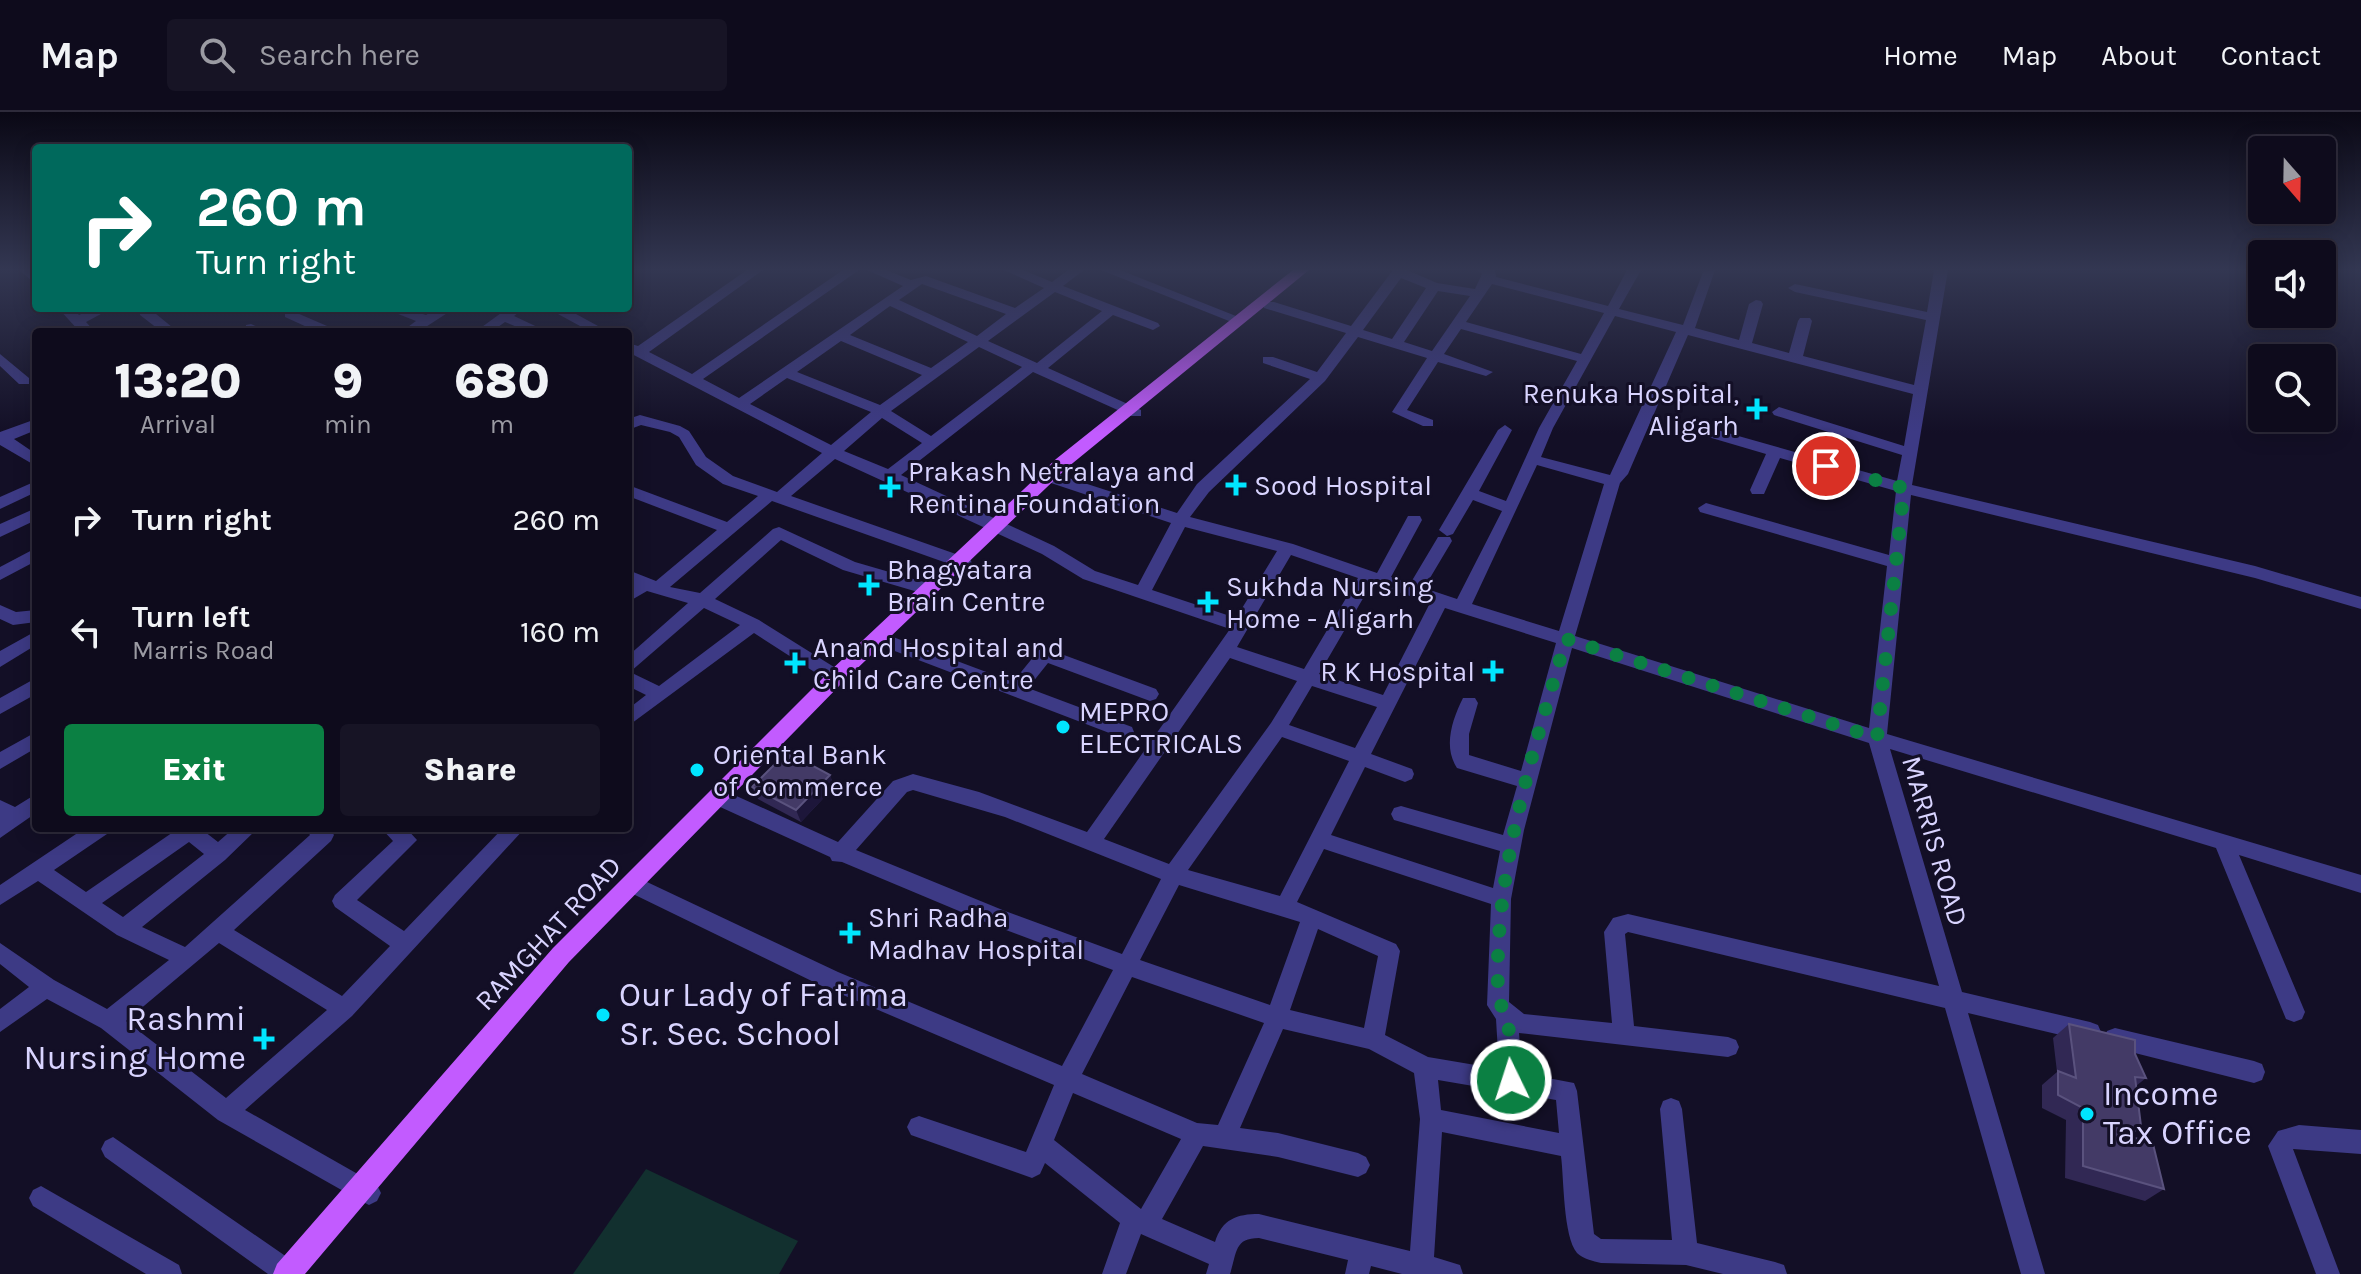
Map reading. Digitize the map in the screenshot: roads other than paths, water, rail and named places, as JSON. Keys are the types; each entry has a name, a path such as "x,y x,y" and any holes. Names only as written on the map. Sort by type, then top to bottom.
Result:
{"main road":[{"name":"RAMGHAT ROAD","path":"287,1274 569,960 961,562 1052,477 1234,324"},
{"name":"RAMGHAT ROAD","path":"1132,411 1244,324"},
{"name":"RAMGHAT ROAD","path":"304,1274 364,1190 561,955 836,677 928,589 961,562"}],"street":[{"path":"672,324 633,349 830,451 1048,550 1089,575 1240,626"},
{"path":"692,380 773,324"},
{"path":"739,405 855,324"},
{"path":"939,324 1132,411"},
{"path":"632,594 652,586 726,528 773,498 881,411 1001,324"},
{"path":"890,476 1029,368 1040,367 1094,324"},
{"path":"1147,324 1153,326"},
{"path":"1336,324 1486,372"},
{"path":"1143,592 1180,520 1203,488 1229,460 1320,378 1360,324"},
{"path":"1397,342 1409,324"},
{"path":"1428,423 1399,412 1435,354 1459,324"},
{"path":"1460,324 1585,359"},
{"path":"1462,607 1532,459 1605,324"},
{"path":"1664,324 1920,391"},
{"path":"1688,324 1620,474 1613,481 1566,639 1511,846 1501,899 1497,989 1498,1005 1507,1016 1521,1024 1728,1047"},
{"path":"1744,345 1750,324"},
{"path":"1795,358 1804,324"},
{"name":"MARRIS ROAD","path":"1934,324 1904,488 1877,738 1950,998 2033,1274"},
{"path":"839,335 931,373"},
{"path":"0,358 32,383"},
{"path":"1268,360 1320,378"},
{"path":"785,372 881,411 932,443"},
{"path":"1779,412 1911,453"},
{"path":"632,423 640,420 684,434 701,461 728,480 961,562"},
{"path":"0,439 32,426"},
{"path":"1414,591 1505,430"},
{"path":"1703,431 1904,488 2255,572 2361,603"},
{"path":"0,439 32,459"},
{"path":"1758,490 1775,451"},
{"path":"1532,459 1613,481"},
{"path":"1052,477 1180,520 1287,548 1440,600 1877,738 2361,884"},
{"path":"0,504 32,488"},
{"path":"632,492 726,528"},
{"path":"1470,493 1511,509"},
{"path":"1706,508 1898,563"},
{"path":"0,531 32,515"},
{"path":"919,1127 1032,1166 1043,1146 1068,1078 1174,874 1278,728 1307,677 1414,520"},
{"path":"632,662 700,599 779,533 849,566 928,589"},
{"path":"1091,842 1226,650 1287,548"},
{"path":"0,574 32,556"},
{"path":"632,578 700,599 753,624 836,677"},
{"path":"1285,906 1385,703 1440,600"},
{"path":"6,615 32,606"},
{"path":"6,615 32,616"},
{"path":"632,716 753,624"},
{"path":"3,654 32,639"},
{"path":"885,640 1125,732"},
{"path":"1226,650 1385,703"},
{"path":"1016,690 1045,655 1150,694"},
{"path":"632,680 658,693"},
{"path":"0,707 32,687"},
{"path":"1469,703 1457,749 1459,758 1464,763 1528,781"},
{"path":"1278,728 1405,774"},
{"path":"0,761 32,741"},
{"path":"839,855 900,786 913,782 1091,842 1174,874 1285,906 1389,951 1373,1040"},
{"path":"725,800 839,855 1126,967 1277,1017 1373,1040 1425,1067 1566,1091 1582,1238 1588,1247 1601,1251 1686,1253 1775,1274"},
{"path":"5,819 32,804"},
{"path":"1401,814 1511,846"},
{"path":"0,896 94,832"},
{"path":"87,902 189,832"},
{"path":"191,832 218,854"},
{"path":"124,929 243,832"},
{"path":"109,1021 218,931 322,832"},
{"path":"396,832 407,840 342,901 405,944"},
{"path":"226,1112 344,1009 503,832"},
{"path":"1318,839 1501,899"},
{"path":"2223,842 2294,1012"},
{"path":"37,870 124,929 187,958"},
{"path":"640,888 830,979 1197,1134 1225,1136 1358,1165"},
{"path":"1225,1136 1277,1017 1312,917"},
{"path":"1624,1035 1614,932 1620,924 1628,923 2254,1072"},
{"path":"218,931 344,1009"},
{"path":"0,952 46,987 109,1021 226,1112 364,1190"},
{"path":"0,1022 46,987"},
{"path":"1507,1016 1511,1080"},
{"path":"1422,1269 1431,1119 1425,1067"},
{"path":"1671,1109 1686,1253"},
{"path":"1431,1119 1572,1147"},
{"path":"1114,1274 1140,1220 1197,1134"},
{"path":"2328,1274 2280,1146 2286,1139 2299,1136 2361,1142"},
{"path":"1043,1146 1140,1220 1220,1265 1230,1234 1242,1226 1259,1226 1360,1262 1451,1274"},
{"path":"113,1149 287,1274"},
{"path":"41,1198 170,1274"}],"place":[{"name":"Renuka Hospital, Aligarh","path":"1757,409"},
{"name":"Sood Hospital","path":"1236,485"},
{"name":"Prakash Netralaya and Rentina Foundation","path":"890,487"},
{"name":"Bhagyatara Brain Centre","path":"869,585"},
{"name":"Sukhda Nursing Home - Aligarh","path":"1208,602"},
{"name":"Anand Hospital and Child Care Centre","path":"795,663"},
{"name":"R K Hospital","path":"1493,671"},
{"name":"MEPRO ELECTRICALS","path":"1063,727"},
{"name":"Oriental Bank of Commerce","path":"697,770"},
{"name":"Shri Radha Madhav Hospital","path":"850,933"},
{"name":"Our Lady of Fatima Sr. Sec. School","path":"603,1015"},
{"name":"Rashmi Nursing Home","path":"264,1039"},
{"name":"Income Tax Office","path":"2087,1114"}]}
